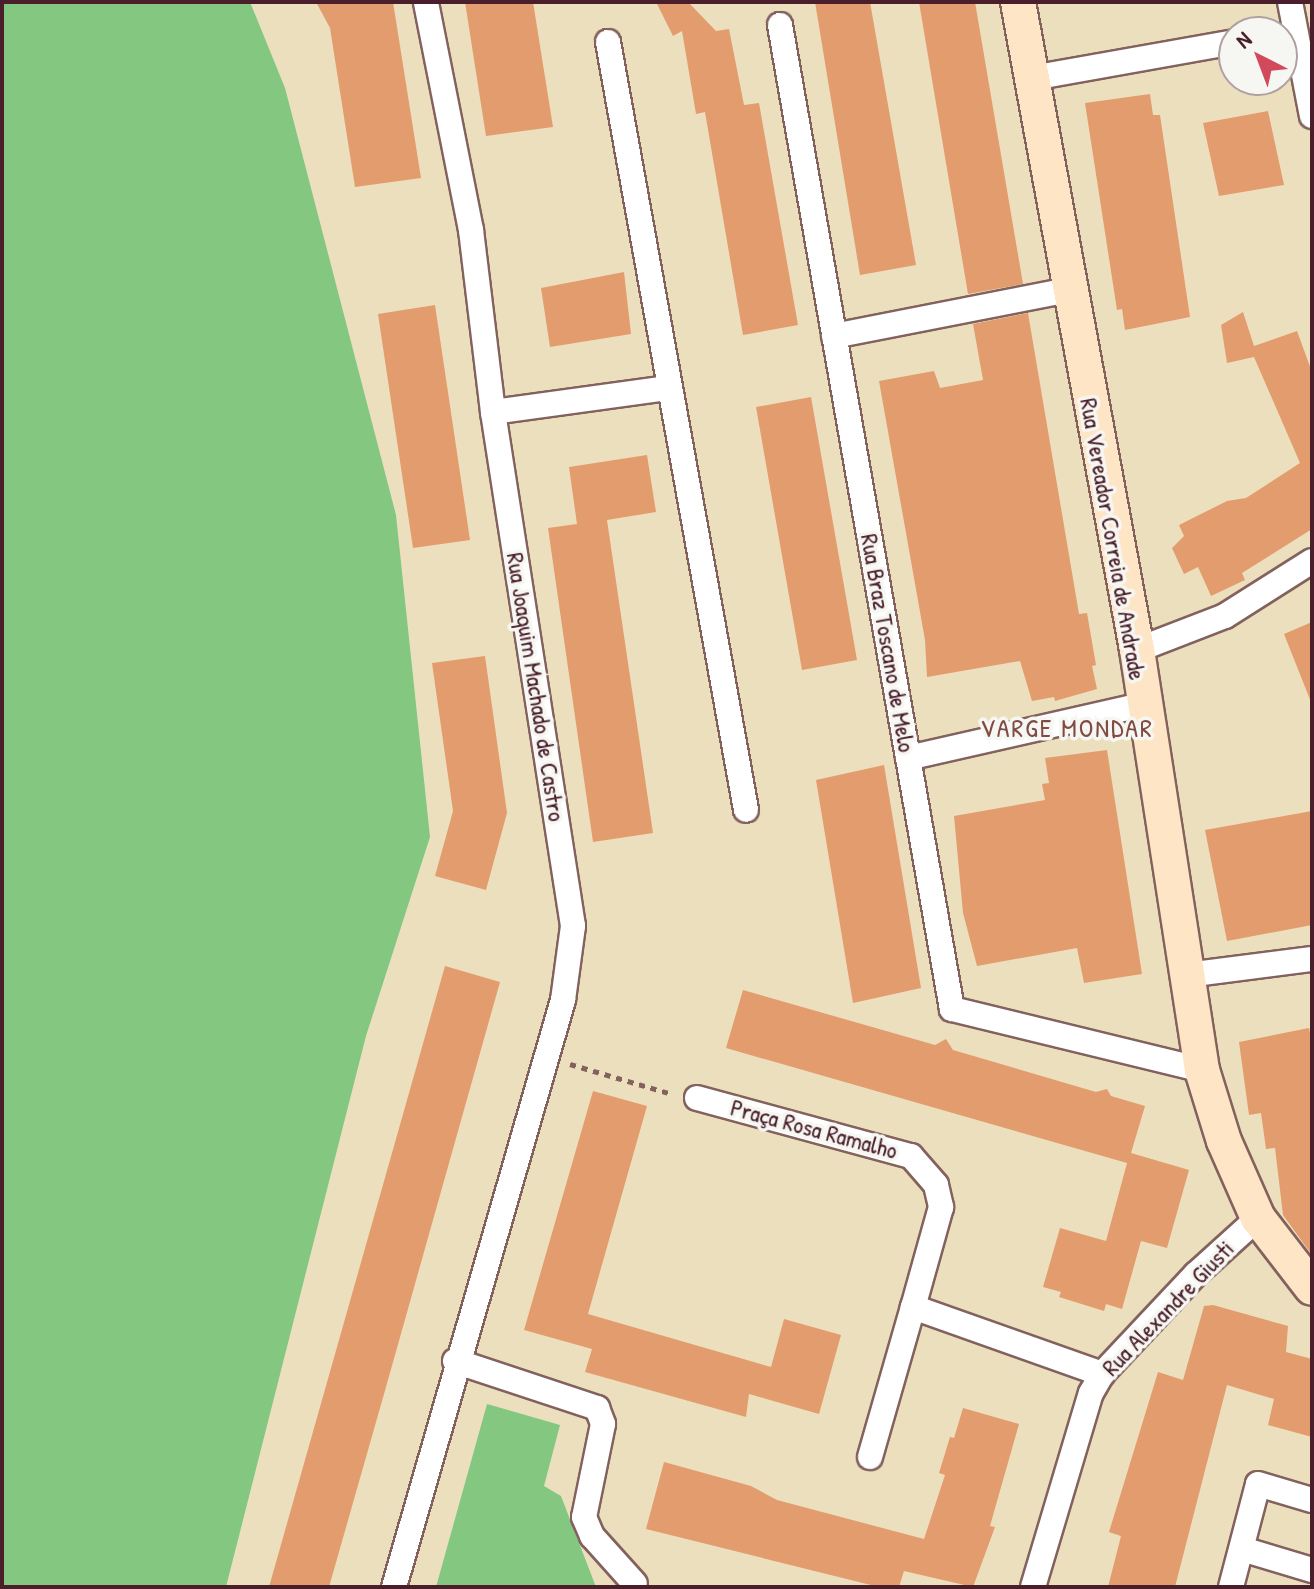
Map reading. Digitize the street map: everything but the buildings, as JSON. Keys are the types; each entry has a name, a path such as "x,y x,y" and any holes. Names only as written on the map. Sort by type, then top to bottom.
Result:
{"street":[{"name":"Rua Joaquim Machado de Castro","path":"394,1587 455,1361 563,1000 573,926 493,412 471,230 426,2"},
{"name":"Rua Vereador Correia de Andrade","path":"1018,2 1068,290 1137,650 1142,705 1202,1070 1224,1141 1258,1218 1312,1288"},
{"name":"Rua Braz Toscano de Melo","path":"780,25 952,1009 1202,1070"},
{"path":"608,42 746,810"},
{"path":"1032,78 1218,45"},
{"path":"1298,63 1311,107"},
{"path":"834,336 1068,290"},
{"path":"493,412 669,388"},
{"path":"1137,650 1225,616 1312,561"},
{"path":"908,758 1142,705"},
{"path":"1187,975 1312,959"},
{"name":"Praça Rosa Ramalho","path":"697,1098 895,1150 925,1168 941,1207 870,1457"},
{"name":"Rua Alexandre Giusti","path":"1033,1587 1091,1393 1102,1374 1196,1274 1258,1218"},
{"path":"913,1307 1102,1374"},
{"path":"455,1361 597,1408 603,1424 584,1517 592,1536 639,1586"},
{"path":"1231,1587 1258,1484 1312,1500"},
{"path":"1242,1549 1312,1570"}],"path":[{"path":"546,1057 697,1098"}],"green space":[{"path":"2,2 250,2 285,88 396,515 430,837 366,1036 226,1587 2,1587"},
{"path":"487,1404 560,1425 544,1486 561,1496 596,1587 436,1587"}],"district":[{"name":"VARGE MONDAR","path":"1067,728"}]}
